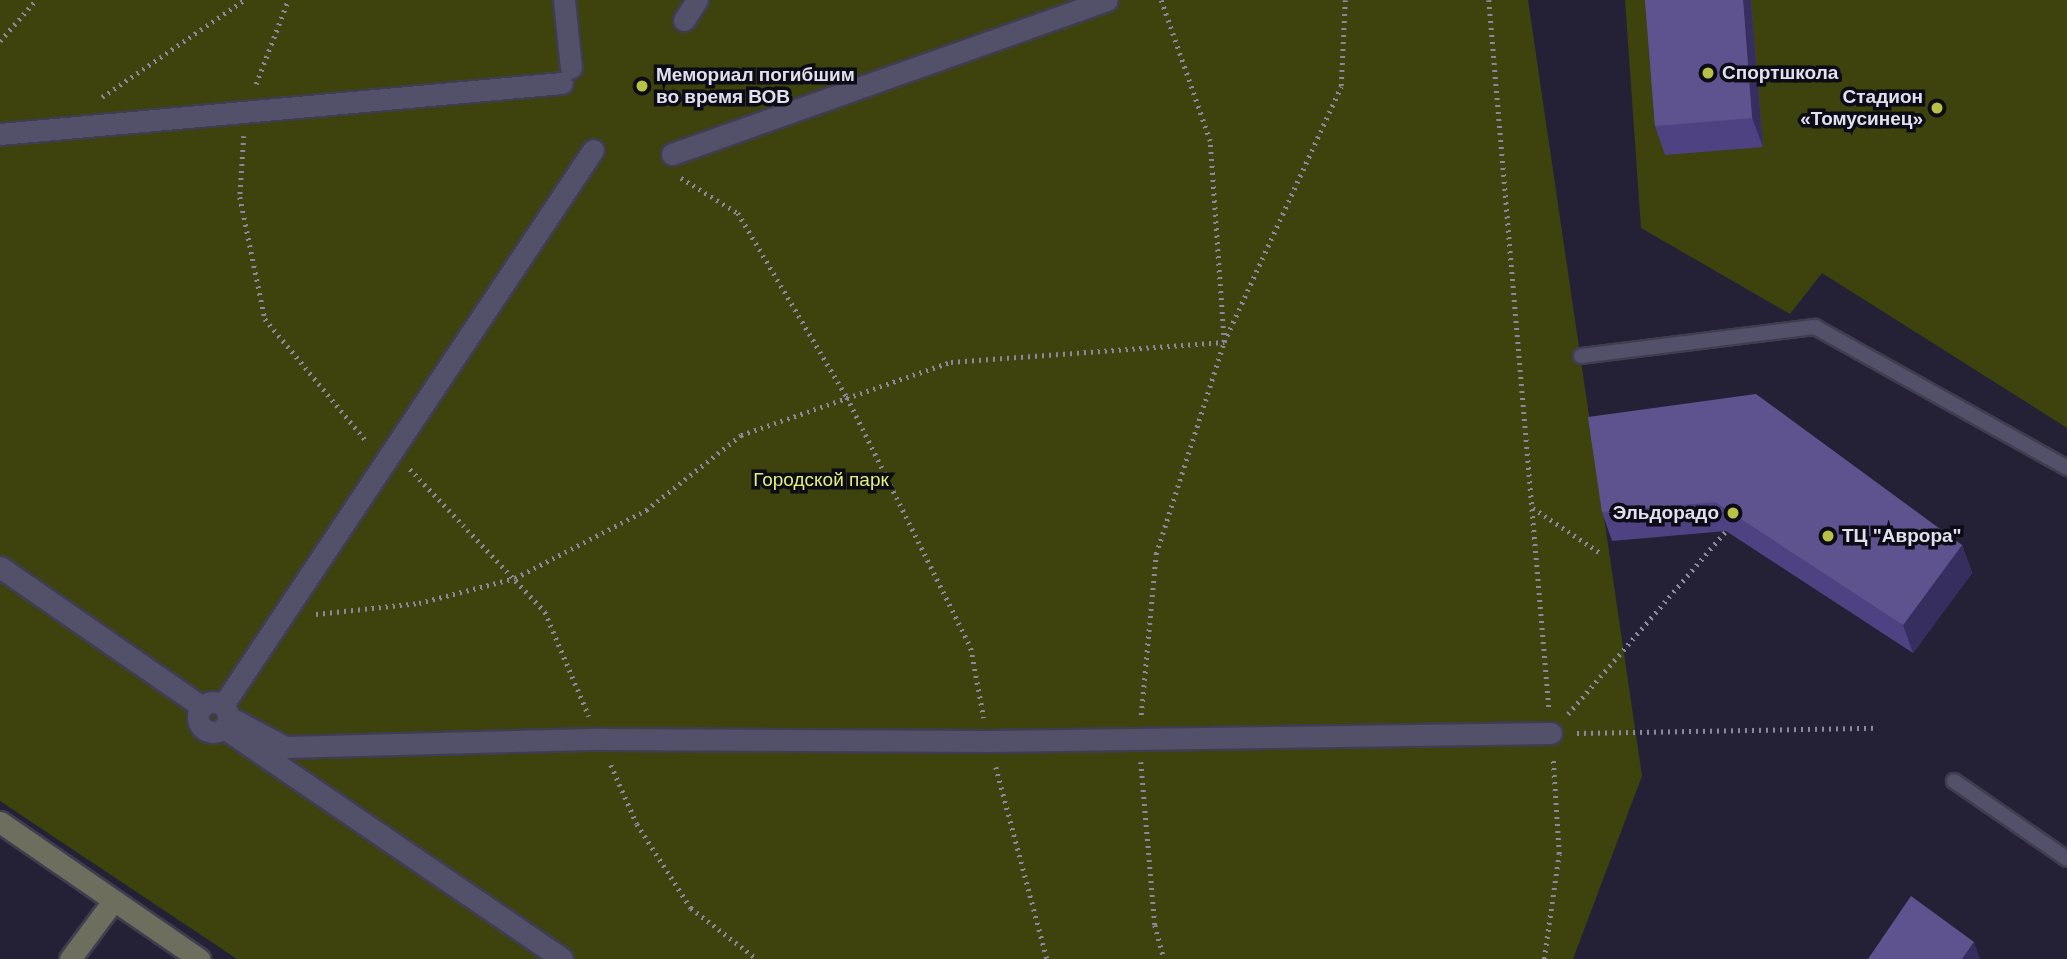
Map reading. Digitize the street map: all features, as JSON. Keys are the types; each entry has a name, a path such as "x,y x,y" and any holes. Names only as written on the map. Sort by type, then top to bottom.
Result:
{"main road":[{"path":"0,822 199,959"},
{"path":"70,959 113,901"}],"street":[{"path":"0,134 245,112 566,75 564,0"},
{"path":"684,20 697,0"},
{"path":"673,164 1107,0"},
{"path":"562,959 225,717 213,701 201,706 197,717 202,728 213,733 225,717 284,617 593,150"},
{"path":"0,567 201,706"},
{"path":"225,717 285,747 599,739 989,741 1551,733"}],"lane":[{"path":"1581,356 1815,327 2067,468"},
{"path":"1954,781 2067,859"}],"path":[{"path":"0,41 36,0"},
{"path":"99,99 244,0"},
{"path":"288,0 245,112 240,197 265,319 369,445 410,469 545,612 637,824 691,908 757,959"},
{"path":"1161,0 1210,141 1224,342"},
{"path":"1164,959 1154,925 1139,738 1156,554 1224,342 1341,86 1345,0"},
{"path":"1489,0 1559,854 1544,959"},
{"path":"673,164 738,212 847,397 971,648 989,741 1047,959"},
{"path":"284,617 419,603 515,578 646,510 741,435 951,362 1224,342"},
{"path":"1532,507 1602,554"},
{"path":"1551,733 1726,531"},
{"path":"1551,733 1877,728"}],"green space":[{"name":"Городской парк","path":"0,0 1528,0 1642,776 1573,959 237,959 0,801"},
{"path":"1625,0 2067,0 2067,428 1822,273 1790,314 1641,228"}],"building":[{"name":"Спортшкола","path":"1645,0 1743,0 1752,118 1655,126"},
{"name":"ТЦ \"Аврора\"","path":"1756,394 1962,545 1903,625 1715,502 1602,512 1588,417"},
{"path":"1911,896 1974,942 1962,959 1868,959"}],"place":[{"name":"Спортшкола","path":"1708,73"},
{"name":"Мемориал погибшим во время ВОВ","path":"642,86"},
{"name":"Стадион «Томусинец»","path":"1937,108"},
{"name":"Эльдорадо","path":"1733,513"},
{"name":"ТЦ \"Аврора\"","path":"1828,536"}]}
